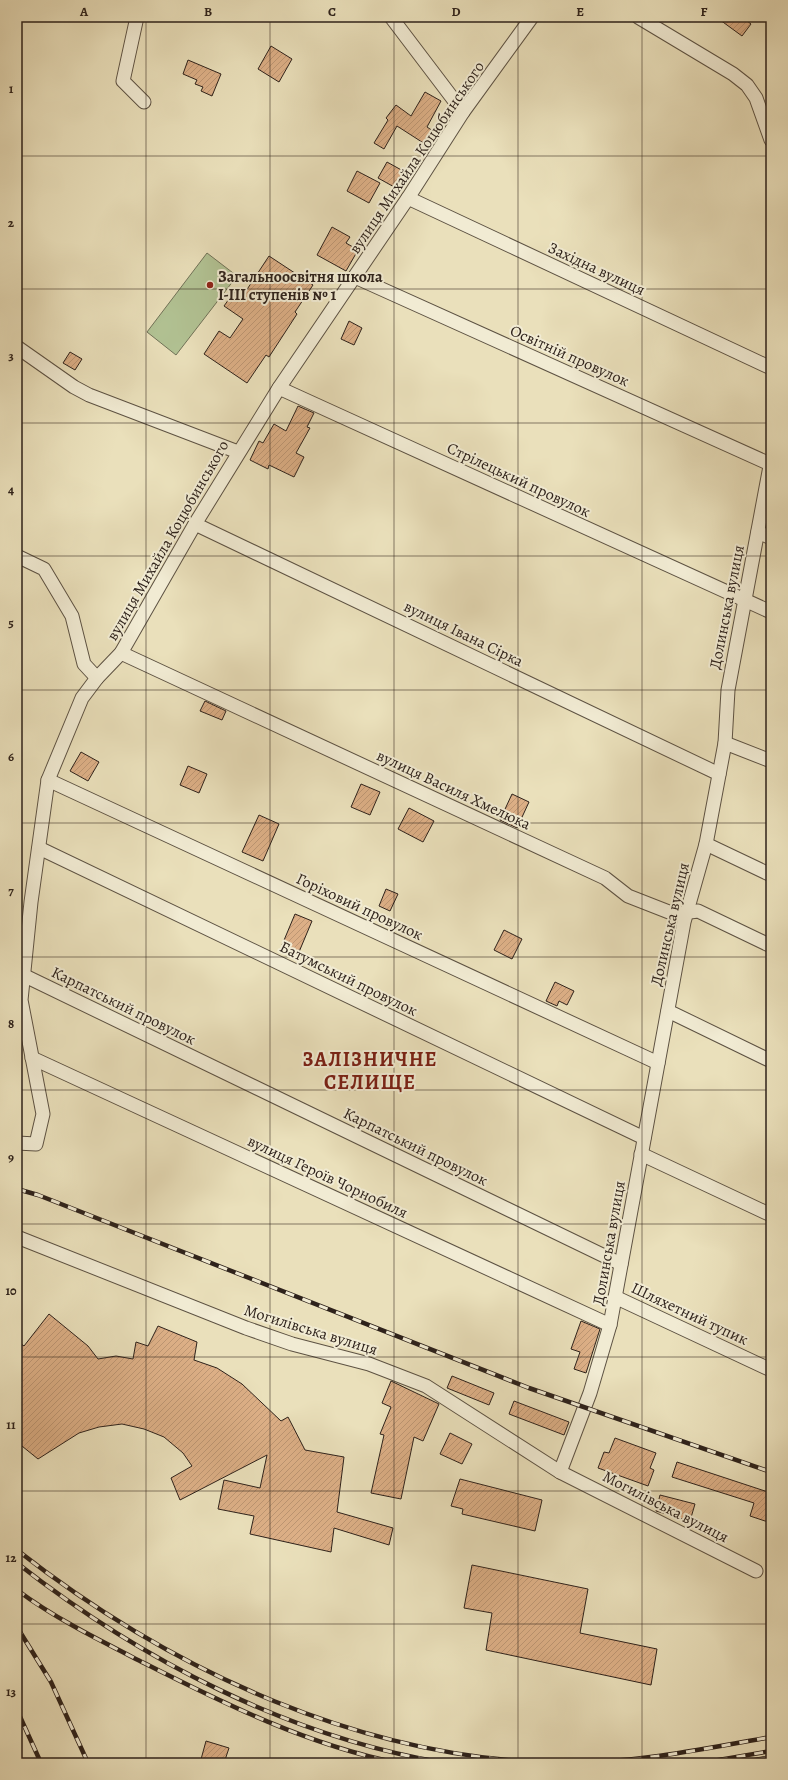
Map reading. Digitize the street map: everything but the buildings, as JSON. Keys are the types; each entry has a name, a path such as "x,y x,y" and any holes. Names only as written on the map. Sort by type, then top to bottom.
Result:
{"street":[{"path":"137,17 123,81 144,102"},
{"path":"391,17 463,112"},
{"name":"вулиця Михайла Коцюбинського","path":"17,1143 36,1144 43,1114 21,1000 48,780 82,698 97,678 121,653 195,524 238,452 279,388 408,198 463,112 532,17"},
{"path":"638,17 733,74 747,85 756,98 771,140"},
{"name":"Західна вулиця","path":"408,198 771,368"},
{"name":"Освітній провулок","path":"355,277 771,463"},
{"path":"17,347 74,387 89,395 238,452"},
{"name":"Стрілецький провулок","path":"279,388 771,612"},
{"name":"Долинська вулиця","path":"560,1472 590,1393 610,1325 687,913 706,844 725,743 728,690 771,463"},
{"name":"вулиця Івана Сірка","path":"195,524 719,774"},
{"path":"758,532 771,538"},
{"path":"17,556 44,569 72,616 84,664 97,678"},
{"name":"вулиця Василя Хмелюка","path":"121,653 605,878 628,896 674,914 698,911 771,946"},
{"path":"725,743 771,761"},
{"name":"Горіховий провулок","path":"48,780 658,1063"},
{"path":"706,844 771,875"},
{"name":"Батумський провулок","path":"39,848 644,1138"},
{"name":"Карпатський провулок","path":"23,975 621,1264"},
{"path":"668,1011 771,1061"},
{"name":"вулиця Героїв Чорнобиля","path":"32,1058 610,1325"},
{"path":"641,1154 771,1215"},
{"name":"Могилівська вулиця","path":"17,1237 246,1328 292,1344 369,1364 426,1386 560,1472 756,1571"},
{"name":"Шляхетний тупик","path":"615,1297 771,1370"}],"green space":[{"path":"207,253 237,276 176,355 147,332"}],"railway":[{"path":"17,1189 38,1195 529,1388 771,1472"},
{"path":"17,1550 77,1594 140,1634 207,1670 275,1702 346,1727 418,1746 491,1758 566,1763 618,1761 644,1758 771,1737"},
{"path":"17,1563 114,1632 219,1690 274,1714 330,1734 387,1751 445,1763"},
{"path":"17,1590 47,1611 95,1638 236,1708 268,1722 332,1746 398,1763"},
{"path":"17,1627 51,1682 88,1763"},
{"path":"17,1710 41,1763"},
{"path":"701,1763 771,1751"},
{"path":"17,1755 20,1763"},
{"path":"740,1763 771,1757"}],"place":[{"name":"Загальноосвітня школа І-ІІІ ступенів № 1","path":"210,285"}],"district":[{"name":"ЗАЛІЗНИЧНЕ СЕЛИЩЕ","path":"370,1070"}]}
